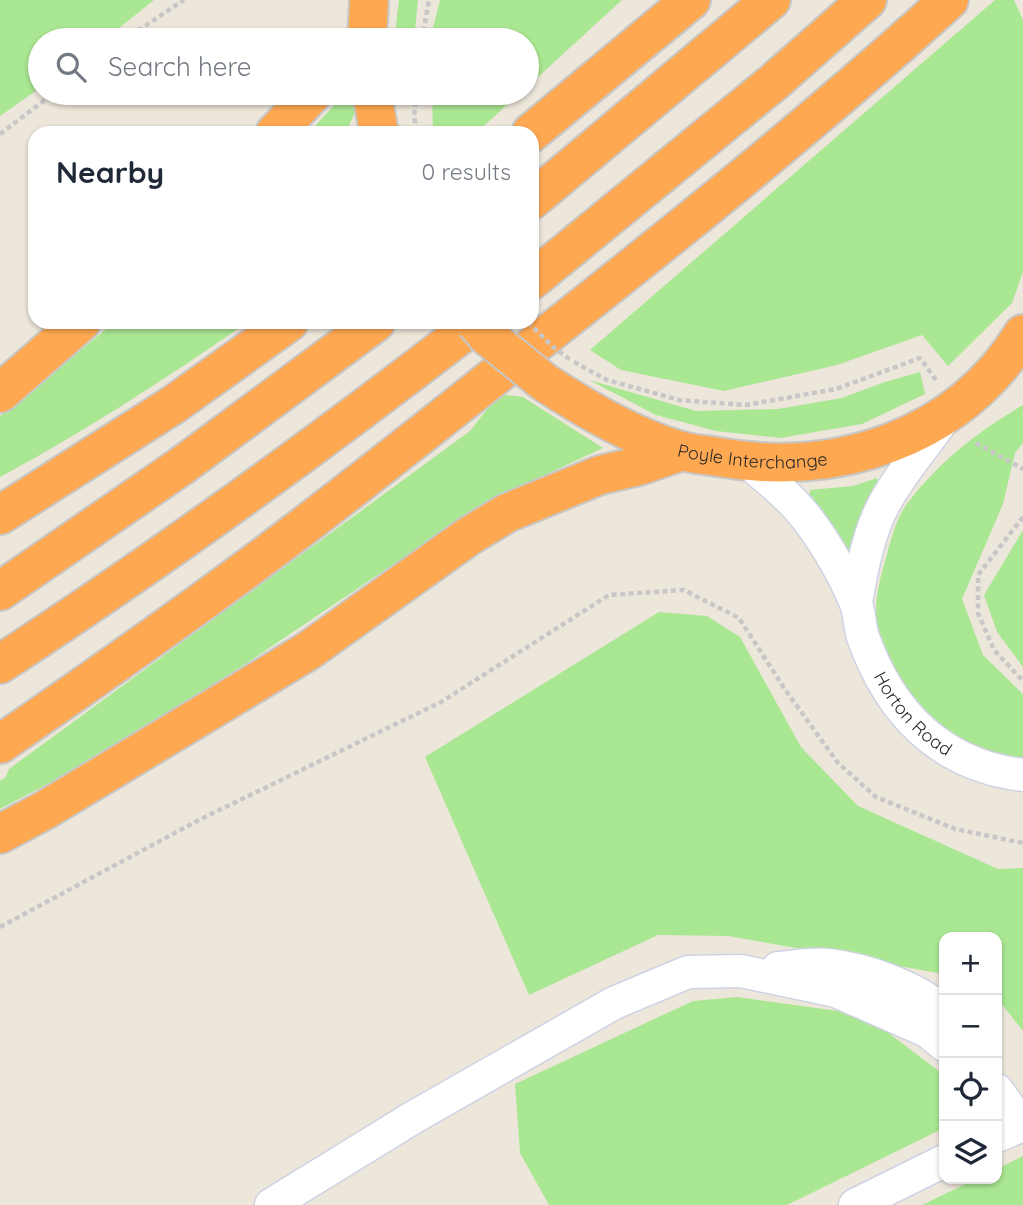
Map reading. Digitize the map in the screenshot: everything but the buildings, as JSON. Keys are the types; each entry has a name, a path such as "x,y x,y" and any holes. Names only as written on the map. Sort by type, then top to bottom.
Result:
{"highway":[{"path":"539,126 691,0"},
{"path":"539,194 771,0"},
{"path":"539,274 774,82 867,0"},
{"path":"0,744 127,657 251,566 450,412 757,164 890,54 949,0"},
{"path":"282,126 302,105"},
{"path":"374,105 378,126"},
{"path":"0,393 74,329"},
{"path":"0,515 173,405 279,329"},
{"path":"0,591 180,467 367,329"},
{"path":"0,664 191,535 341,427 467,329"},
{"name":"Poyle Interchange","path":"482,329 487,336 558,372 591,413 682,451 749,463 811,461 848,456 887,445 918,432 941,398 971,395 1018,348"},
{"path":"0,834 46,810 308,651 469,536 507,513 600,475 639,466 682,451"}],"street":[{"name":"Horton Road","path":"856,602 867,547 883,506 941,398"},
{"name":"Horton Road","path":"749,463 801,511 838,569 856,602 863,635 876,669 894,702 914,725 942,746 972,761 1023,775"},
{"path":"271,1205 414,1117 614,1003 688,972 826,964 885,979 939,1007"},
{"path":"741,971 836,991 927,1031 939,1041"},
{"path":"1002,1101 1014,1129"},
{"path":"855,1205 939,1163"}],"path":[{"path":"142,28 184,0"},
{"path":"424,28 429,0"},
{"path":"0,134 38,105"},
{"path":"415,105 416,126"},
{"path":"535,329 553,347 558,372 607,380 679,400 746,405 836,389 920,358 941,398"},
{"path":"976,443 1023,469"},
{"path":"1023,517 978,575 978,613 994,650 1023,681"},
{"path":"0,927 197,821 441,702 609,595 684,590 739,618 784,688 838,763 876,797 955,829 1023,843"}],"green space":[{"path":"0,0 154,0 119,28 28,28 28,96 0,116"},
{"path":"399,0 418,0 415,28 396,28"},
{"path":"440,0 622,0 539,76 539,28 433,28"},
{"path":"995,0 1014,0 1023,20 1023,272 1012,303 948,366 922,335 837,365 724,391 621,370 590,350"},
{"path":"334,105 353,105 355,113 349,126 315,126"},
{"path":"432,105 507,105 484,126 433,126"},
{"path":"106,329 238,329 126,403 0,477 0,416"},
{"path":"920,372 925,394 862,424 780,438 716,431 656,415 589,380 696,411 778,409 842,398"},
{"path":"499,394 523,397 603,448 483,504 244,665 76,769 0,809 0,781 6,777 9,769 470,431"},
{"path":"1023,405 1023,443 1015,453 1003,504 962,599 983,655 1023,694 1023,761 982,751 958,740 923,711 907,693 884,652 876,610 879,584 890,543 905,506 922,485 962,447"},
{"path":"877,478 878,487 860,526 851,567 834,529 810,495 810,490 853,486"},
{"path":"1023,530 1023,667 997,632 984,595"},
{"path":"659,612 707,616 740,637 801,747 858,806 998,869 1023,868 1023,1031 1002,1004 1002,932 939,932 939,973 728,936 658,935 529,995 425,757"},
{"path":"737,997 838,1011 882,1028 939,1071 939,1130 787,1205 549,1205 520,1153 515,1084 693,1001"},
{"path":"1023,1156 1023,1205 922,1205 966,1184 1002,1184 1002,1166"}]}
